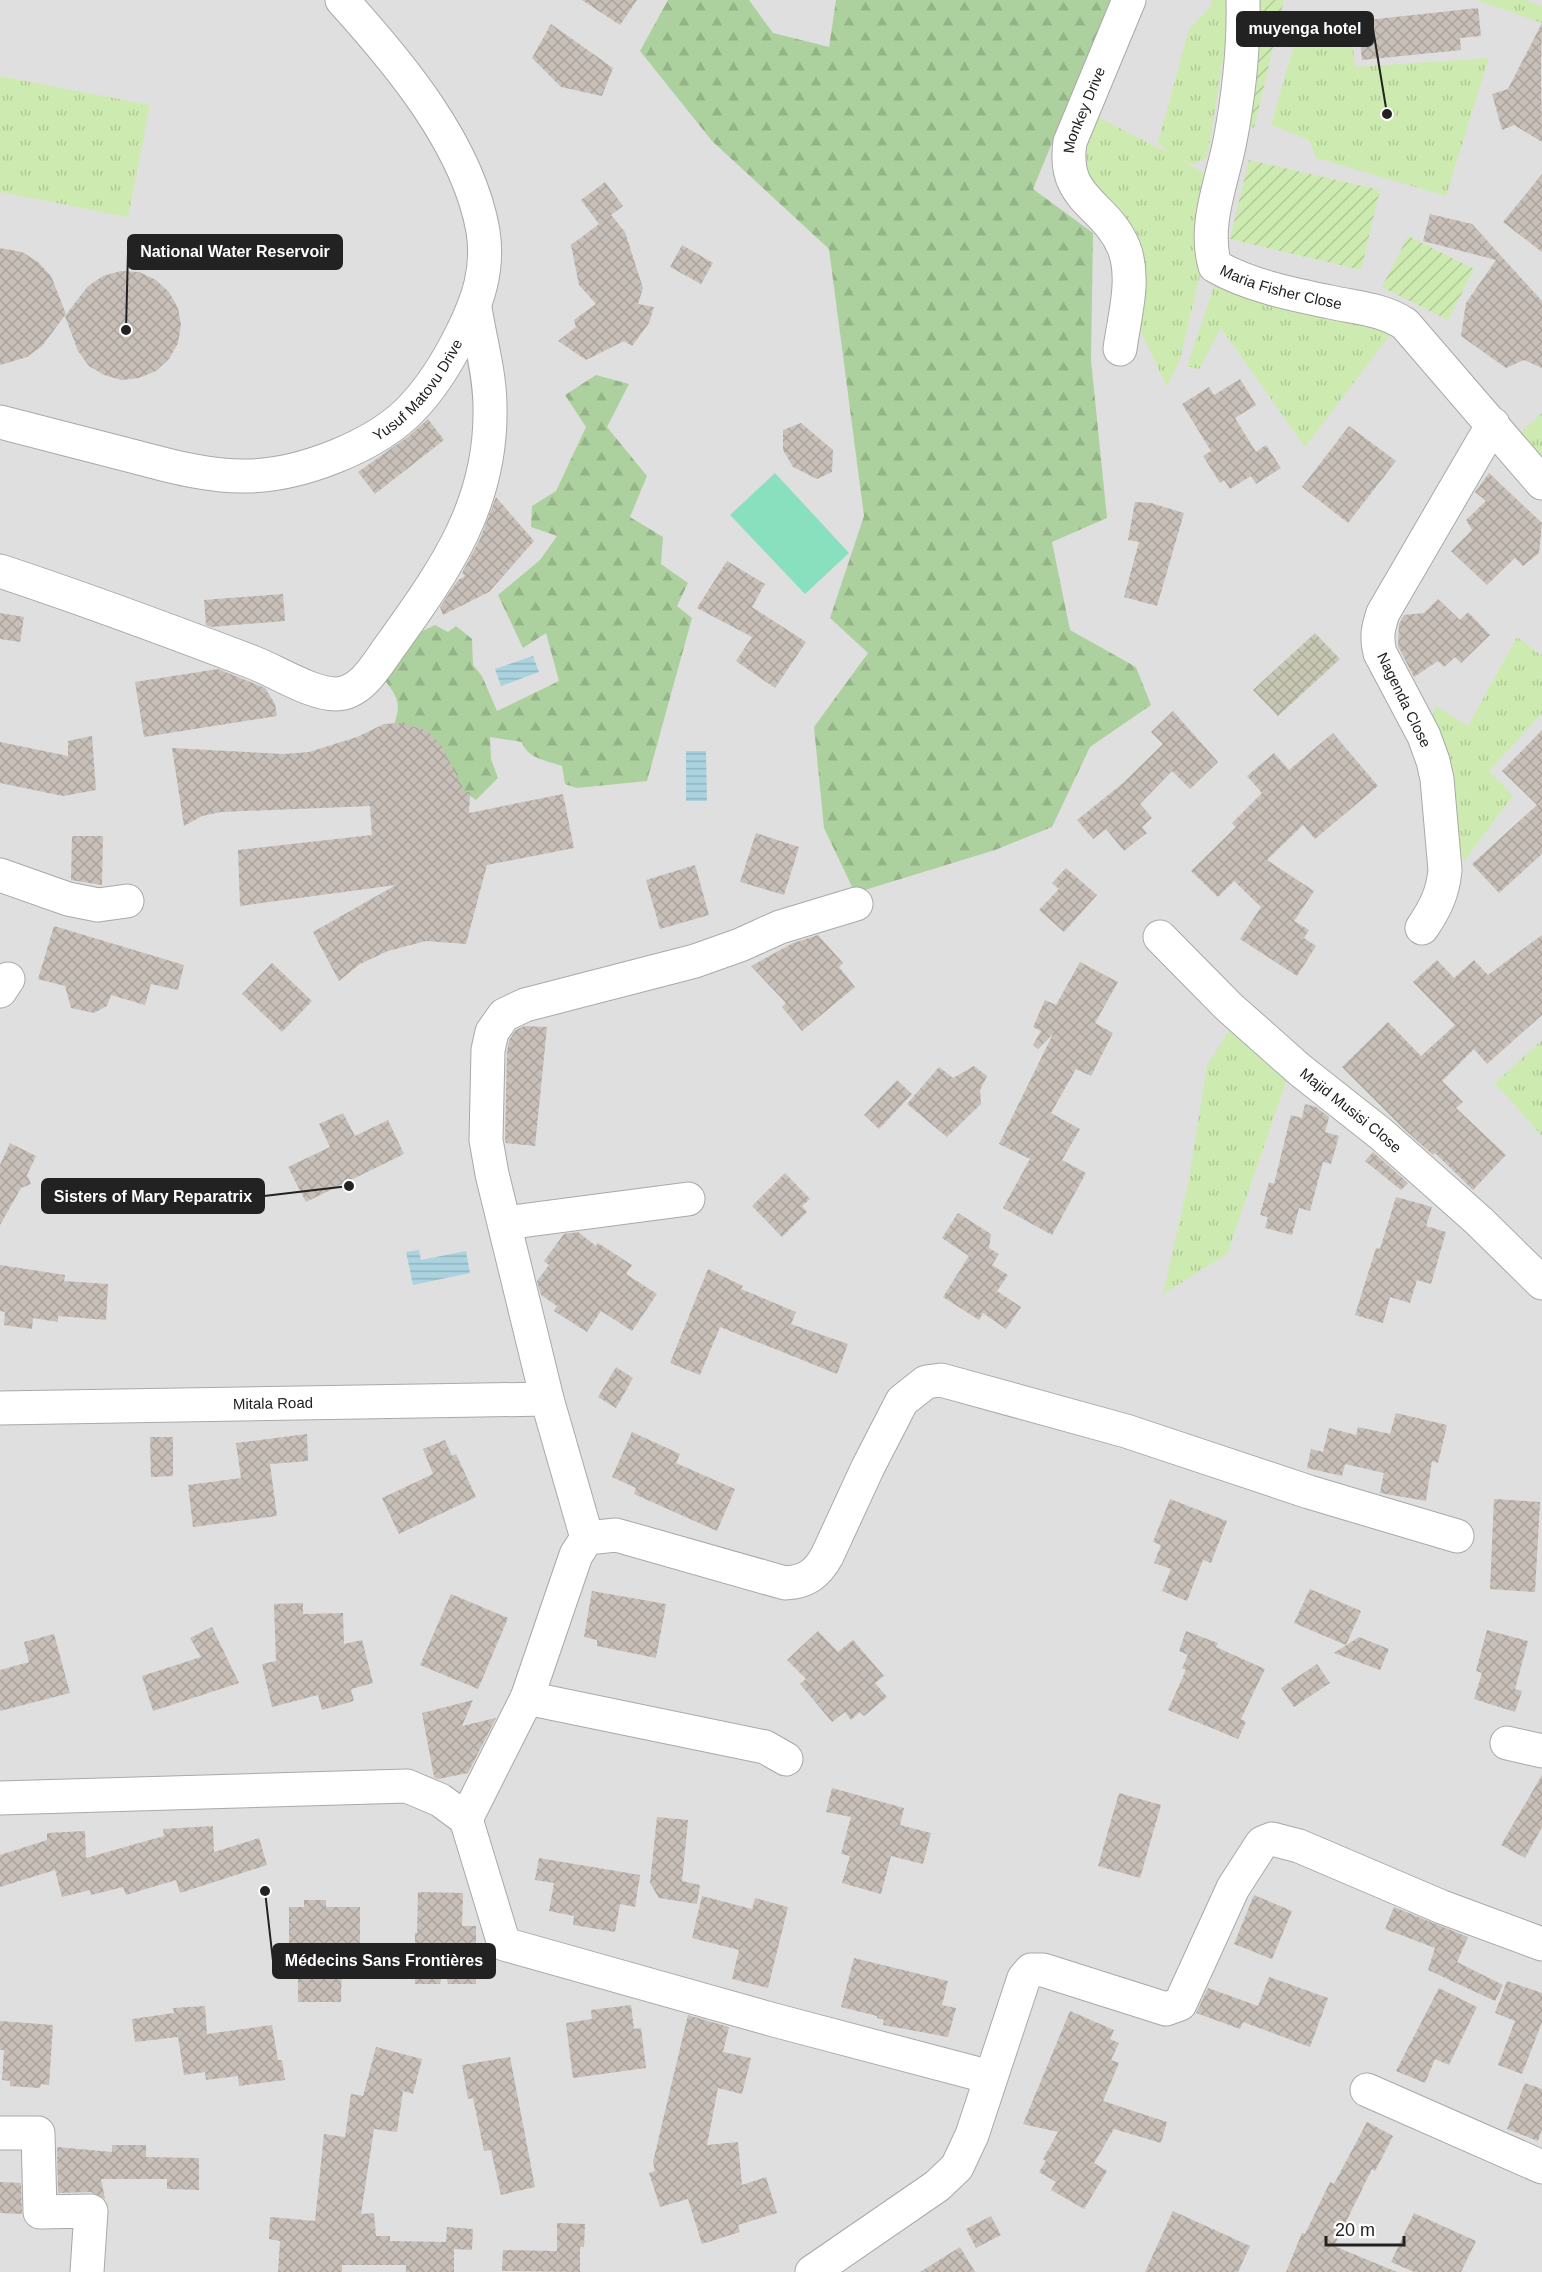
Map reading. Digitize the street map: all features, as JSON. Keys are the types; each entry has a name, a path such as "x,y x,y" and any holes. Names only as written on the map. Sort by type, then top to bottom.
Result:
{"street":[{"name":"Yusuf Matovu Drive","path":"0,422 196,472 249,476 296,470 339,454 372,438 412,408 435,380 475,308 483,282 486,255 482,229 470,185 446,137 416,89 342,0"},
{"name":"Monkey Drive","path":"1120,349 1129,281 1128,263 1116,233 1074,186 1068,159 1070,142 1129,0"},
{"name":"Maria Fisher Close","path":"1243,0 1244,45 1230,140 1210,234 1215,266 1253,283 1329,302 1389,313 1418,336 1542,483"},
{"path":"0,571 261,666 316,690 347,693 369,674 425,598 444,570 474,508 484,477 489,446 490,405 475,308"},
{"name":"Nagenda Close","path":"1422,928 1439,900 1444,884 1437,778 1424,736 1380,653 1377,641 1378,627 1383,613 1493,423"},
{"path":"0,875 68,899 98,905 127,901"},
{"path":"466,1819 526,1698 576,1555 587,1538 547,1399 492,1174 486,1140 488,1050 492,1032 504,1015 525,1005 677,966 740,945 780,927 856,904"},
{"name":"Majid Musisi Close","path":"1160,937 1229,1007 1300,1070 1381,1134 1479,1221 1542,1283"},
{"path":"505,1223 688,1199"},
{"path":"587,1538 616,1535 785,1583 800,1582 812,1576 824,1562 902,1401 926,1382 941,1380 1126,1431 1309,1492 1457,1536"},
{"name":"Mitala Road","path":"0,1408 547,1399"},
{"path":"526,1698 765,1747 786,1759"},
{"path":"1507,1743 1542,1751"},
{"path":"0,1798 407,1786 440,1800 466,1819 504,1944 774,2020 990,2077"},
{"path":"812,2272 938,2186 957,2167 972,2135 1024,1978 1031,1970 1043,1970 1166,2009 1176,2007 1180,2004 1233,1888 1262,1843 1272,1839 1299,1846 1542,1944"},
{"path":"1367,2090 1542,2167"},
{"path":"0,2133 38,2133 40,2212 90,2211 87,2272"}],"shaded area":[{"path":"0,0 1542,0 1542,2272 0,2272"},
{"path":"1315,633 1340,659 1278,716 1253,690"}],"green space":[{"path":"668,0 749,0 773,33 829,47 836,0 1111,0 1033,189 1093,233 1091,360 1107,518 1052,542 1070,630 1136,667 1151,705 1090,747 1052,827 995,850 855,893 824,828 814,727 868,653 830,618 864,516 829,249 712,141 640,51"},
{"path":"1211,0 1233,0 1207,157 1195,164 1184,162 1203,172 1202,266 1180,359 1167,387 1137,324 1079,166 1090,113 1168,153 1158,142 1189,29 1211,6"},
{"path":"1260,0 1284,0 1254,128 1240,123"},
{"path":"1477,0 1525,0 1542,6 1542,23"},
{"path":"1298,30 1352,34 1355,67 1489,58 1446,196 1316,158 1309,140 1271,125"},
{"path":"0,76 150,105 128,217 0,192"},
{"path":"1249,160 1380,190 1361,270 1230,239"},
{"path":"1408,236 1474,269 1448,320 1382,287"},
{"path":"1215,284 1396,327 1305,447 1221,328 1199,369 1187,366"},
{"path":"596,375 629,384 607,427 647,476 630,517 663,537 661,564 688,583 677,606 692,618 647,781 577,788 565,784 562,766 528,752 522,742 490,737 491,759 498,778 476,800 390,737 398,706 394,694 384,679 414,635 435,625 448,632 456,626 472,639 473,665 482,676 497,711 559,681 546,633 523,648 498,595 540,560 557,536 531,527 532,506 556,491 586,427 565,395"},
{"path":"1542,413 1542,458 1520,433"},
{"path":"775,473 849,553 805,594 730,515"},
{"path":"1517,637 1542,656 1542,713 1489,771 1513,796 1465,860 1453,851 1429,727 1436,706 1468,726"},
{"path":"1229,1031 1289,1073 1227,1254 1163,1294 1189,1179 1207,1065"},
{"path":"1542,1040 1542,1136 1495,1083"}],"water":[{"path":"533,656 539,672 501,686 495,669"},
{"path":"686,751 706,751 707,801 686,801"},
{"path":"419,1250 421,1260 466,1251 470,1273 413,1285 406,1252"}],"building":[{"path":"582,0 637,0 620,25"},
{"path":"1478,8 1481,36 1460,38 1461,50 1362,60 1358,21"},
{"path":"1542,23 1542,142 1514,125 1502,130 1492,94 1508,89"},
{"path":"551,24 613,68 602,96 561,87 532,58"},
{"path":"1542,174 1542,252 1503,222"},
{"path":"605,182 623,206 611,215 625,232 643,288 638,304 654,307 649,323 632,346 624,341 586,360 558,341 576,327 574,320 596,304 579,285 571,245 599,224 581,200"},
{"path":"1430,214 1472,224 1542,301 1542,368 1524,360 1506,368 1461,336 1466,303 1496,260 1423,241"},
{"path":"682,245 713,263 701,284 670,267"},
{"path":"0,248 22,252 38,262 51,276 66,314 42,346 27,357 0,365"},
{"path":"121,271 139,272 156,280 169,292 178,308 181,325 178,343 169,359 156,371 139,378 121,380 104,375 89,366 78,351 65,316 88,286 103,276"},
{"path":"1240,379 1256,405 1235,418 1256,452 1266,445 1281,468 1256,484 1251,476 1230,489 1224,480 1220,483 1203,456 1211,451 1182,404 1209,387 1214,395"},
{"path":"428,419 444,440 375,494 358,472 409,436"},
{"path":"801,423 833,450 832,472 817,479 793,467 783,450 783,430"},
{"path":"1349,426 1396,461 1348,523 1302,487"},
{"path":"1489,473 1542,523 1539,553 1523,566 1515,558 1487,585 1451,551 1472,530 1466,520 1486,501 1475,492"},
{"path":"496,497 534,541 489,592 443,615 440,607 458,580 465,576 462,573 480,539"},
{"path":"1135,502 1151,503 1184,513 1157,606 1124,597 1139,542 1128,540"},
{"path":"727,561 765,584 752,607 806,642 775,688 736,661 752,637 697,608"},
{"path":"283,594 285,621 211,627 206,625 204,600"},
{"path":"1438,599 1460,620 1468,612 1490,635 1461,663 1455,657 1444,667 1438,661 1414,677 1398,646 1399,624 1404,615 1424,613"},
{"path":"0,613 24,617 20,642 0,639"},
{"path":"218,669 265,688 275,704 277,716 144,737 135,682"},
{"path":"1173,711 1218,762 1190,789 1172,771 1140,804 1152,818 1142,827 1147,833 1124,851 1106,829 1093,839 1077,820 1123,783 1163,744 1151,732"},
{"path":"400,723 426,730 441,745 465,792 470,792 469,813 563,794 574,848 487,865 466,944 426,941 388,951 360,964 339,981 313,932 396,885 240,906 238,850 372,835 370,806 221,812 202,816 184,826 172,748 284,754 309,752 357,737 384,724"},
{"path":"1542,730 1542,854 1499,893 1472,864 1537,805 1502,771"},
{"path":"1333,733 1378,786 1315,839 1303,825 1267,860 1314,891 1294,921 1309,930 1304,938 1316,946 1297,976 1240,939 1261,907 1234,881 1218,897 1191,871 1236,827 1232,823 1262,793 1247,776 1274,753 1289,770"},
{"path":"92,736 96,790 63,796 0,783 0,742 68,756 68,741"},
{"path":"756,833 799,847 784,895 740,882"},
{"path":"72,836 103,836 102,885 71,880"},
{"path":"695,865 709,915 660,929 646,880"},
{"path":"1066,868 1097,895 1064,932 1039,910 1059,889 1052,883"},
{"path":"54,926 184,965 178,990 151,984 145,1005 111,995 107,1006 94,1013 71,1008 65,986 38,979"},
{"path":"818,935 843,963 839,967 855,987 802,1031 782,1007 786,1003 751,966 793,943"},
{"path":"1542,935 1542,1015 1487,1064 1474,1049 1442,1081 1463,1102 1456,1108 1506,1155 1473,1190 1435,1153 1433,1155 1404,1129 1342,1067 1388,1022 1421,1056 1455,1025 1413,982 1437,960 1454,978 1474,960 1488,975"},
{"path":"1080,962 1118,982 1095,1023 1113,1033 1091,1076 1076,1069 1051,1113 1080,1129 1062,1160 1086,1173 1052,1235 1003,1208 1030,1159 999,1144 1053,1034 1038,1049 1033,1045 1041,1031 1033,1027 1045,1000 1056,1005"},
{"path":"272,963 312,1001 282,1032 242,994"},
{"path":"524,1026 547,1027 535,1146 506,1143 505,1139 509,1040 516,1030"},
{"path":"974,1066 987,1076 980,1090 981,1104 947,1137 907,1104 939,1067 953,1078"},
{"path":"897,1080 912,1094 879,1129 864,1115"},
{"path":"1305,1104 1316,1107 1329,1117 1325,1132 1339,1136 1331,1164 1323,1162 1310,1211 1299,1208 1292,1235 1265,1228 1268,1217 1260,1215 1269,1182 1274,1184 1291,1115 1302,1118"},
{"path":"343,1113 355,1136 388,1120 404,1154 306,1202 288,1167 330,1147 319,1124"},
{"path":"10,1143 36,1156 27,1175 31,1184 21,1188 0,1225 0,1165"},
{"path":"1373,1152 1408,1183 1401,1190 1365,1161"},
{"path":"785,1173 810,1199 802,1206 807,1212 782,1237 752,1206"},
{"path":"1396,1197 1432,1207 1426,1226 1446,1232 1431,1284 1417,1280 1410,1303 1390,1297 1383,1323 1355,1315 1376,1248 1380,1249"},
{"path":"958,1213 991,1234 989,1248 999,1254 992,1265 1008,1275 997,1291 1021,1307 1006,1329 983,1313 979,1320 943,1297 969,1256 942,1238"},
{"path":"578,1232 596,1246 598,1243 632,1265 626,1274 657,1294 632,1331 601,1311 587,1332 554,1311 557,1306 541,1295 537,1281 549,1265 544,1261 564,1234"},
{"path":"0,1265 65,1275 64,1281 108,1284 106,1320 58,1316 58,1322 33,1318 32,1329 4,1325 5,1312 0,1311"},
{"path":"708,1269 743,1286 741,1289 796,1312 791,1324 848,1344 837,1374 720,1327 700,1375 670,1363"},
{"path":"616,1367 633,1378 616,1408 598,1397"},
{"path":"1396,1413 1447,1425 1438,1463 1432,1461 1426,1501 1380,1493 1384,1473 1345,1464 1342,1476 1307,1468 1311,1449 1323,1452 1329,1428 1356,1435 1358,1427 1390,1434"},
{"path":"632,1432 680,1454 676,1463 735,1489 717,1531 634,1494 636,1488 612,1477"},
{"path":"307,1434 308,1461 270,1464 277,1516 193,1527 188,1485 241,1478 236,1443"},
{"path":"150,1437 173,1437 173,1476 151,1477"},
{"path":"445,1440 452,1456 456,1454 476,1497 399,1534 382,1498 433,1474 423,1449"},
{"path":"1170,1499 1227,1521 1211,1563 1203,1560 1187,1601 1162,1591 1171,1569 1154,1563 1161,1545 1153,1542"},
{"path":"1494,1499 1540,1502 1535,1592 1490,1589"},
{"path":"1310,1589 1361,1611 1346,1645 1294,1623"},
{"path":"592,1591 666,1604 656,1658 597,1646 597,1640 584,1637"},
{"path":"451,1594 508,1618 478,1689 420,1665"},
{"path":"303,1603 303,1614 343,1613 344,1644 362,1640 373,1683 351,1689 354,1701 322,1710 318,1695 272,1707 262,1664 276,1661 274,1604"},
{"path":"212,1627 239,1683 153,1711 142,1676 201,1657 190,1638"},
{"path":"1487,1630 1528,1641 1515,1689 1522,1691 1515,1712 1474,1699 1482,1673 1476,1671"},
{"path":"818,1631 838,1652 853,1640 884,1676 875,1683 887,1697 864,1716 860,1712 851,1720 845,1712 832,1722 800,1684 806,1679 787,1660"},
{"path":"1186,1631 1218,1643 1216,1647 1265,1669 1241,1719 1246,1722 1238,1739 1168,1710 1186,1670 1182,1668 1188,1655 1179,1651"},
{"path":"54,1634 70,1693 0,1711 0,1670 29,1662 24,1642"},
{"path":"1359,1637 1389,1649 1380,1670 1334,1653"},
{"path":"1317,1664 1330,1683 1294,1707 1281,1688"},
{"path":"473,1700 462,1726 496,1718 468,1773 438,1779 434,1777 422,1713"},
{"path":"1542,1775 1542,1827 1525,1858 1501,1845"},
{"path":"832,1788 904,1808 900,1825 931,1833 923,1864 891,1856 881,1894 842,1883 850,1856 841,1854 851,1817 826,1812"},
{"path":"1119,1793 1161,1805 1140,1878 1098,1866"},
{"path":"657,1817 688,1820 682,1881 700,1885 697,1904 659,1898 650,1883"},
{"path":"213,1826 214,1852 259,1838 267,1865 180,1893 176,1880 126,1895 123,1887 91,1895 90,1890 62,1897 55,1870 0,1887 0,1855 47,1840 47,1833 85,1831 86,1858 164,1836 163,1829"},
{"path":"539,1858 640,1875 635,1907 620,1904 615,1932 573,1925 574,1916 549,1911 554,1883 535,1880"},
{"path":"418,1892 463,1893 462,1926 476,1926 476,1984 448,1984 444,1966 440,1984 415,1984"},
{"path":"1254,1895 1292,1911 1272,1959 1234,1944"},
{"path":"702,1896 752,1909 755,1898 788,1907 768,1988 732,1979 739,1950 692,1938"},
{"path":"304,1900 326,1900 326,1907 360,1907 360,1953 342,1953 341,2002 298,2002 298,1953 289,1953 289,1907 304,1907"},
{"path":"1394,1907 1468,1937 1457,1962 1503,1985 1495,2001 1428,1970 1435,1948 1385,1929"},
{"path":"854,1958 948,1981 942,2005 956,2008 948,2037 883,2025 884,2020 877,2016 841,2007"},
{"path":"1269,1977 1328,1998 1310,2047 1243,2022 1240,2029 1196,2013 1208,1988 1258,2006"},
{"path":"1507,1981 1542,1993 1542,2022 1522,2074 1498,2065 1515,2021 1495,2013"},
{"path":"1439,1988 1477,2007 1449,2065 1435,2059 1425,2083 1396,2071"},
{"path":"631,2005 634,2029 641,2028 646,2068 573,2078 566,2023 592,2019 591,2010"},
{"path":"205,2006 207,2034 272,2025 278,2060 282,2060 285,2080 239,2086 238,2076 206,2080 205,2072 184,2075 178,2037 135,2042 132,2019 174,2013 173,2008"},
{"path":"1070,2011 1114,2030 1110,2039 1119,2043 1111,2060 1119,2063 1103,2101 1167,2122 1161,2143 1114,2129 1094,2163 1107,2171 1084,2209 1051,2190 1056,2182 1039,2172 1046,2161 1043,2159 1058,2132 1023,2124"},
{"path":"688,2015 729,2027 723,2052 751,2058 742,2094 718,2088 707,2145 738,2142 742,2185 766,2177 777,2213 738,2225 740,2232 702,2244 688,2199 660,2207 649,2173 655,2171 653,2162"},
{"path":"0,2021 53,2025 49,2085 41,2084 40,2088 10,2086 10,2081 2,2080 4,2050 0,2050"},
{"path":"376,2047 422,2059 413,2094 403,2091 397,2132 374,2129 361,2214 374,2213 376,2236 390,2236 390,2241 446,2242 447,2227 473,2229 472,2250 454,2249 454,2272 406,2272 406,2265 342,2265 342,2272 278,2272 280,2241 269,2239 270,2217 315,2221 324,2134 345,2137 351,2094 363,2096"},
{"path":"510,2057 535,2187 501,2195 491,2150 484,2151 473,2098 468,2099 462,2065"},
{"path":"1525,2083 1542,2089 1542,2129 1538,2141 1507,2129"},
{"path":"1367,2122 1393,2136 1375,2171 1372,2169 1334,2246 1397,2272 1286,2272 1302,2233 1305,2234 1330,2182 1334,2184"},
{"path":"112,2145 146,2145 146,2157 199,2158 199,2190 167,2189 167,2179 101,2179 105,2199 91,2192 58,2193 57,2147 112,2152"},
{"path":"0,2182 21,2183 22,2214 0,2213"},
{"path":"1173,2211 1250,2246 1238,2272 1145,2272"},
{"path":"1414,2213 1476,2241 1461,2272 1414,2272 1391,2262"},
{"path":"991,2216 1001,2235 976,2248 966,2229"},
{"path":"557,2223 585,2224 584,2247 580,2247 580,2272 502,2271 503,2250 557,2251"},
{"path":"960,2247 975,2272 920,2272"}],"place":[{"name":"muyenga hotel","path":"1387,114"},
{"name":"National Water Reservoir","path":"126,330"},
{"name":"Sisters of Mary Reparatrix","path":"349,1186"},
{"name":"Médecins Sans Frontières","path":"265,1891"}]}
